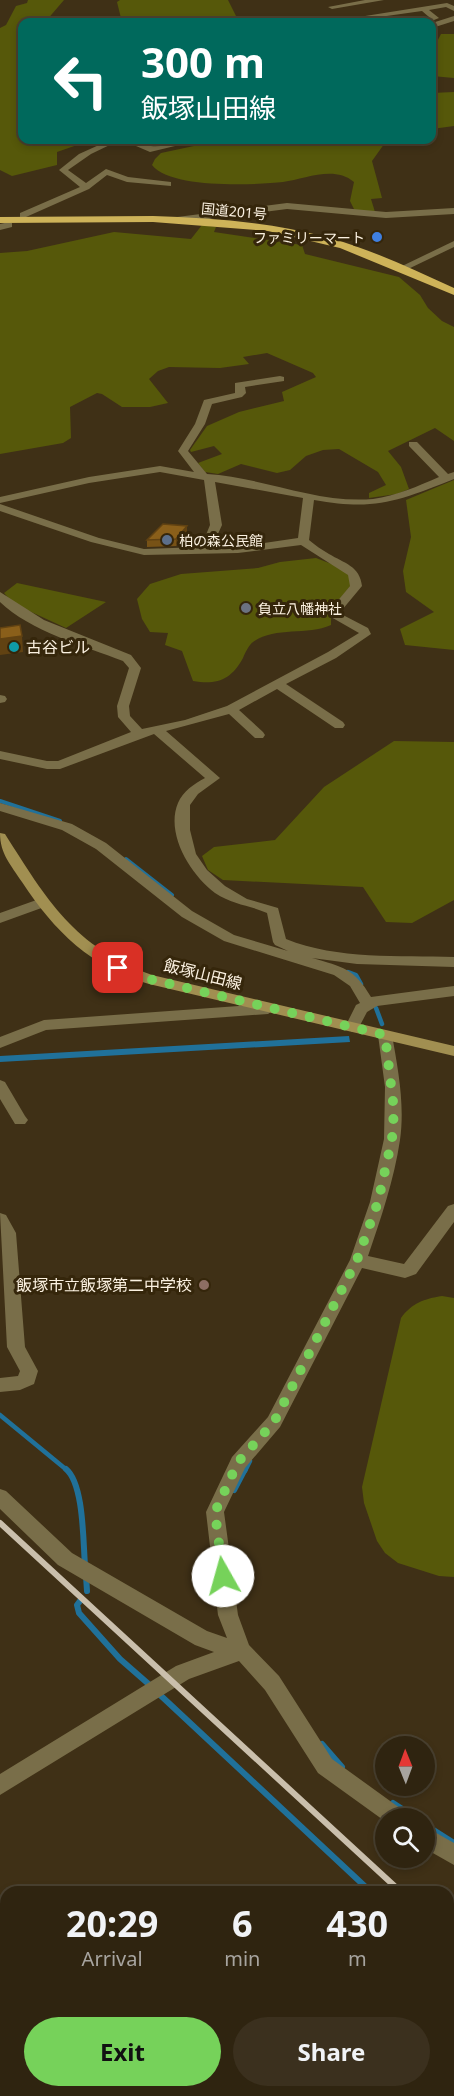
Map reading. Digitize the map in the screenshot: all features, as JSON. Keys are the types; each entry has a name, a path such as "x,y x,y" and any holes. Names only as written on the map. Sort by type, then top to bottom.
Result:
{"highway":[{"name":"国道201号","path":"3,224 177,220 226,222 308,235 341,244 454,292"}],"main road":[{"name":"飯塚山田線","path":"0,837 42,903 78,941 98,957 118,968 149,979 268,1009 454,1052"}],"street":[{"path":"326,0 342,18"},
{"path":"332,7 380,0"},
{"path":"364,18 447,4"},
{"path":"423,9 435,18"},
{"path":"436,25 453,20"},
{"path":"436,32 442,32"},
{"path":"86,187 63,170 90,151 107,144"},
{"path":"137,144 150,149 176,144"},
{"path":"23,215 86,187 106,172 127,179 168,184"},
{"path":"177,220 287,206 350,214 386,215 454,211"},
{"path":"402,268 454,244"},
{"path":"169,470 200,424 208,402 238,395 241,393 239,385 280,379"},
{"path":"0,500 151,469 206,476 340,501 372,502 399,498 450,476 413,444"},
{"path":"183,451 206,476 216,525 205,551"},
{"path":"303,541 309,495"},
{"path":"0,507 127,550 144,552 265,547 303,541 354,573 356,586 336,610 337,617 364,631 365,634 332,655 231,709 158,731 139,733 60,765 47,765 0,755"},
{"path":"0,596 4,606 127,658 133,663 135,668 123,706 124,717 139,733"},
{"path":"276,683 339,725"},
{"path":"231,709 258,735"},
{"path":"158,731 213,778 185,802 182,820 185,846 197,869 209,881 242,902 273,911 280,942 303,956 349,976 368,1003"},
{"path":"0,807 67,827 101,846 187,914 229,939 303,956 454,962"},
{"path":"0,918 42,903"},
{"path":"352,1027 361,1009 368,1003 454,991"},
{"path":"0,1043 44,1025 268,1009"},
{"path":"383,1808 325,1767 272,1683 242,1650 228,1615 215,1512 238,1462 274,1422 362,1261 392,1139 393,1087 385,1035"},
{"path":"0,1086 20,1120"},
{"path":"362,1261 405,1271 410,1269 454,1210"},
{"path":"0,1219 8,1233 16,1347 29,1371 28,1379 20,1383 0,1385"},
{"path":"0,1497 65,1559 202,1639 242,1650"},
{"path":"0,1785 183,1671 242,1650"},
{"path":"435,1843 454,1855"}],"shaded area":[{"path":"28,0 64,0 49,18 18,18 18,144 80,144 57,152 57,165 12,176 0,170 0,28 6,25 16,6 27,3"},
{"path":"120,0 228,0 237,18 121,18 117,2"},
{"path":"441,34 454,34 454,78 436,76 436,43"},
{"path":"454,92 454,126 436,128 436,93"},
{"path":"203,144 384,144 372,161 382,198 371,199 375,212 355,211 350,201 354,182 338,174 319,174 270,183 194,182 162,173 152,165 161,153"},
{"path":"202,225 216,227 214,232 302,245 305,254 399,277 420,295 428,308 442,321 454,327 454,441 435,428 388,451 401,467 409,489 397,494 369,498 369,493 386,485 378,472 339,449 323,450 306,456 290,470 277,473 241,464 218,474 205,472 198,463 222,454 214,446 191,452 190,450 207,426 239,412 284,401 282,392 316,377 313,373 267,353 243,357 249,364 220,368 169,367 158,371 149,379 168,403 150,407 122,407 97,393 70,407 71,438 63,443 0,454 0,253 27,251 114,232 191,239"},
{"path":"454,480 454,650 405,645 400,629 434,612 406,592 403,571 411,537 406,500"},
{"path":"316,558 342,568 351,578 351,585 331,610 331,625 262,637 247,649 234,671 222,679 209,682 193,681 182,651 165,645 168,633 150,632 142,619 137,599 150,584 181,574 258,568 280,562"},
{"path":"17,583 106,602 66,628 14,604 4,593"},
{"path":"394,741 454,742 454,900 412,923 386,922 363,887 223,880 208,870 202,856 214,847 275,840 324,787"},
{"path":"442,1296 454,1298 454,1577 439,1576 398,1563 385,1553 377,1541 364,1503 362,1487 401,1318 419,1302"}],"water":[{"path":"349,1036 350,1042 0,1062 0,1056"}],"building":[{"path":"163,524 187,526 176,539 147,540"},
{"path":"20,625 22,636 0,639 0,628"}],"waterway":[{"path":"0,801 60,821"},
{"path":"126,859 172,895"},
{"path":"348,972 356,975 361,984"},
{"path":"376,1008 382,1024"},
{"path":"0,1415 67,1470"},
{"path":"245,1471 250,1461"},
{"path":"234,1490 245,1469"},
{"path":"67,1470 72,1476 79,1500 85,1565"},
{"path":"86,1576 87,1591"},
{"path":"80,1601 77,1605 79,1613 120,1659 152,1687"},
{"path":"158,1693 365,1886"},
{"path":"322,1744 342,1767"},
{"path":"393,1803 401,1808"},
{"path":"435,1831 454,1843"}],"railway":[{"path":"0,1523 394,1886"}],"place":[{"name":"ファミリーマート","path":"377,237"},
{"name":"柏の森公民館","path":"167,540"},
{"name":"負立八幡神社","path":"246,608"},
{"name":"古谷ビル","path":"14,647"},
{"name":"飯塚市立飯塚第二中学校","path":"204,1285"}],"route":[{"path":"118,968 149,979 268,1009 385,1035 394,1110 392,1139 378,1202 357,1260 274,1422 238,1462 215,1512 223,1576"}]}
